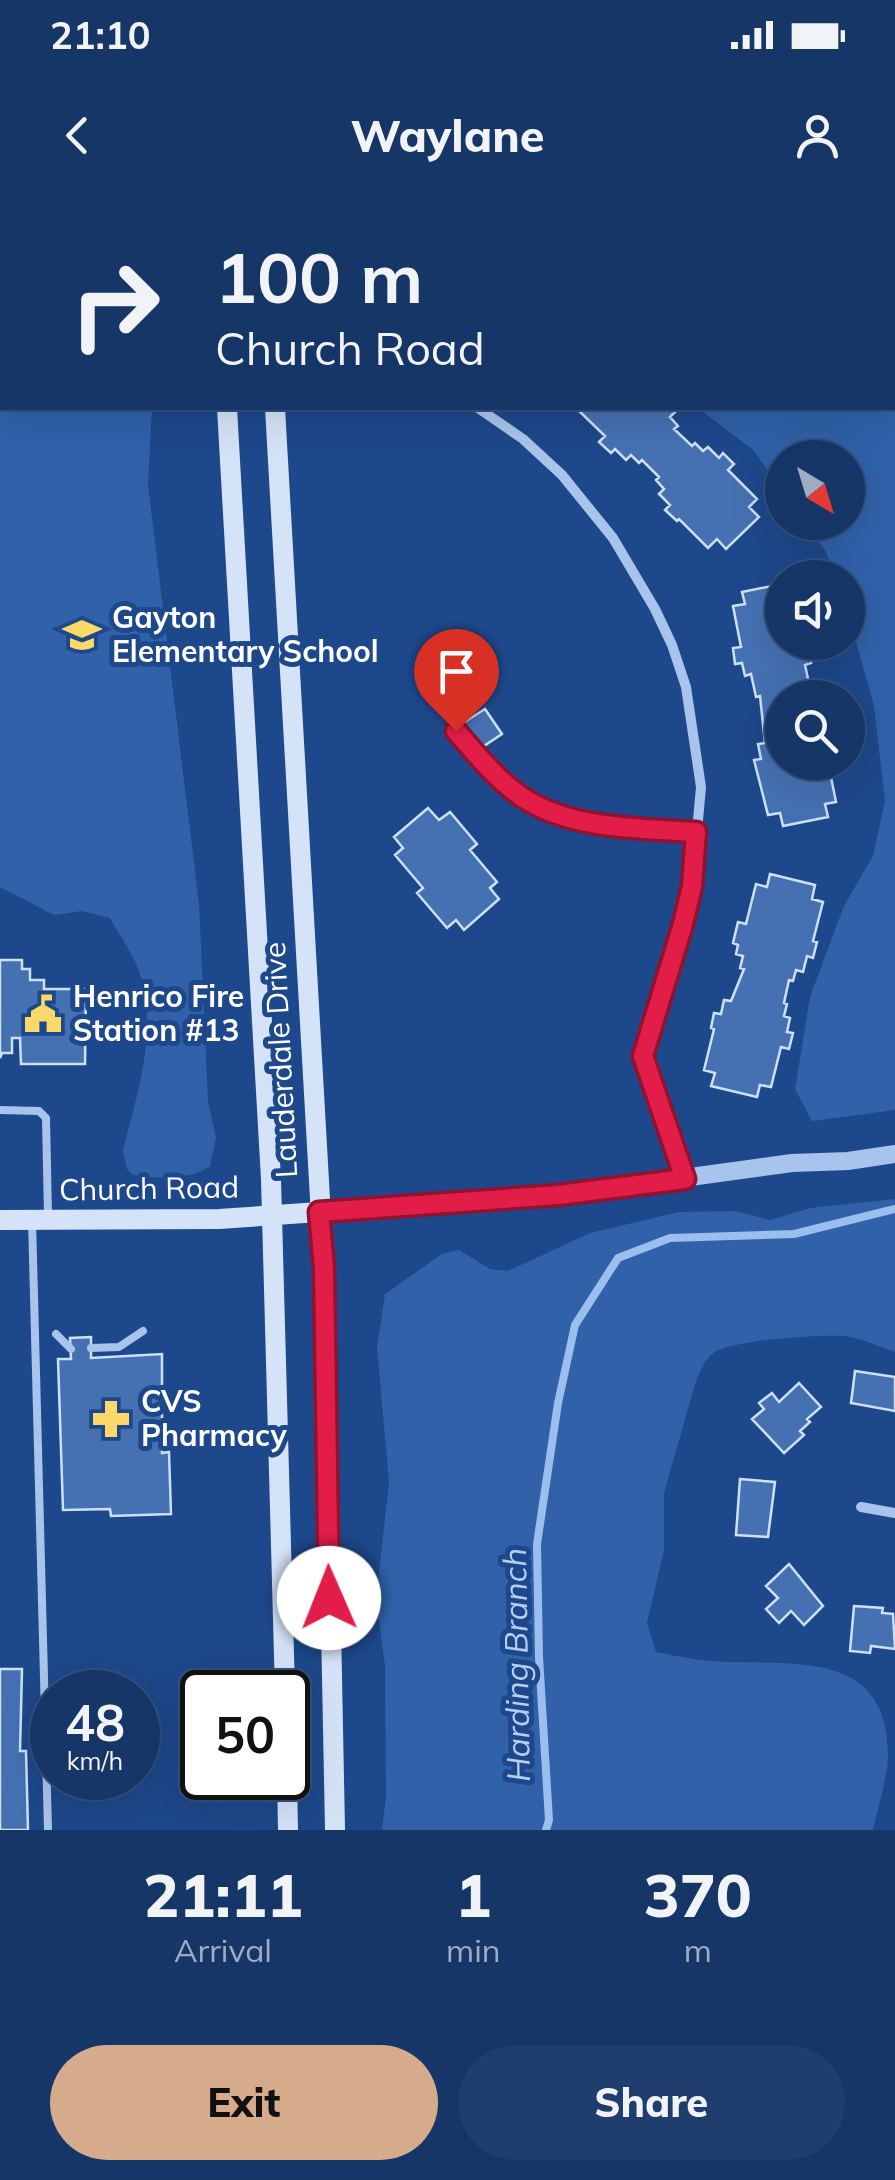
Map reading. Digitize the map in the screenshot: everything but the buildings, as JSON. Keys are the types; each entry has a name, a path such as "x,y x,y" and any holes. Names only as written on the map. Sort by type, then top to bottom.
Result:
{"main road":[{"name":"Lauderdale Drive","path":"227,410 272,1216 284,1670"},
{"name":"Lauderdale Drive","path":"275,410 324,1268 334,1830"},
{"name":"Church Road","path":"0,1220 319,1212"},
{"path":"287,1800 288,1830"}],"street":[{"path":"481,410 523,439 571,486 613,538 655,610 686,688 701,787 692,886 643,1056 685,1179"},
{"path":"456,731 489,769 524,798 548,810 612,826 696,832"},
{"name":"Church Road","path":"319,1212 539,1196 792,1163 895,1154"},
{"path":"861,1507 895,1513"}],"lane":[{"path":"0,1110 39,1111 46,1118 40,1220 48,1830"},
{"path":"91,1348 119,1347 143,1331"},
{"path":"56,1334 70,1349"}],"shaded area":[{"name":"Gayton Elementary School","path":"0,410 152,410 148,485 199,904 208,1101 216,1138 210,1166 183,1176 163,1177 133,1175 127,1169 123,1151 140,1083 147,1011 137,966 110,918 82,911 54,915 0,887"},
{"path":"701,410 895,410 895,1110 812,1121 795,1089 810,997 844,906 873,856 885,801 874,706 861,660 865,660 865,560 829,560 817,540 865,540 865,440 765,440 765,467 753,450"},
{"path":"895,1199 895,1352 849,1337 815,1336 736,1345 712,1354 704,1363 664,1493 664,1550 647,1623 656,1652 713,1661 813,1666 858,1682 873,1698 884,1722 888,1754 873,1830 382,1830 386,1796 385,1666 376,1599 389,1482 377,1348 385,1294 442,1254 459,1250 490,1269 508,1271 590,1233 679,1212 735,1211 770,1220 810,1208"}],"waterway":[{"name":"Harding Branch","path":"546,1830 549,1820 537,1544 558,1403 575,1325 618,1258 670,1238 794,1234 895,1209"}],"place":[{"name":"Gayton Elementary School","path":"82,635"},
{"name":"Henrico Fire Station #13","path":"43,1014"},
{"name":"CVS Pharmacy","path":"111,1419"}],"route":[{"path":"329,1598 324,1268 319,1212 558,1195 685,1179 643,1056 674,963 692,886 696,832 612,826 548,810 524,798 489,769 456,731"}]}
